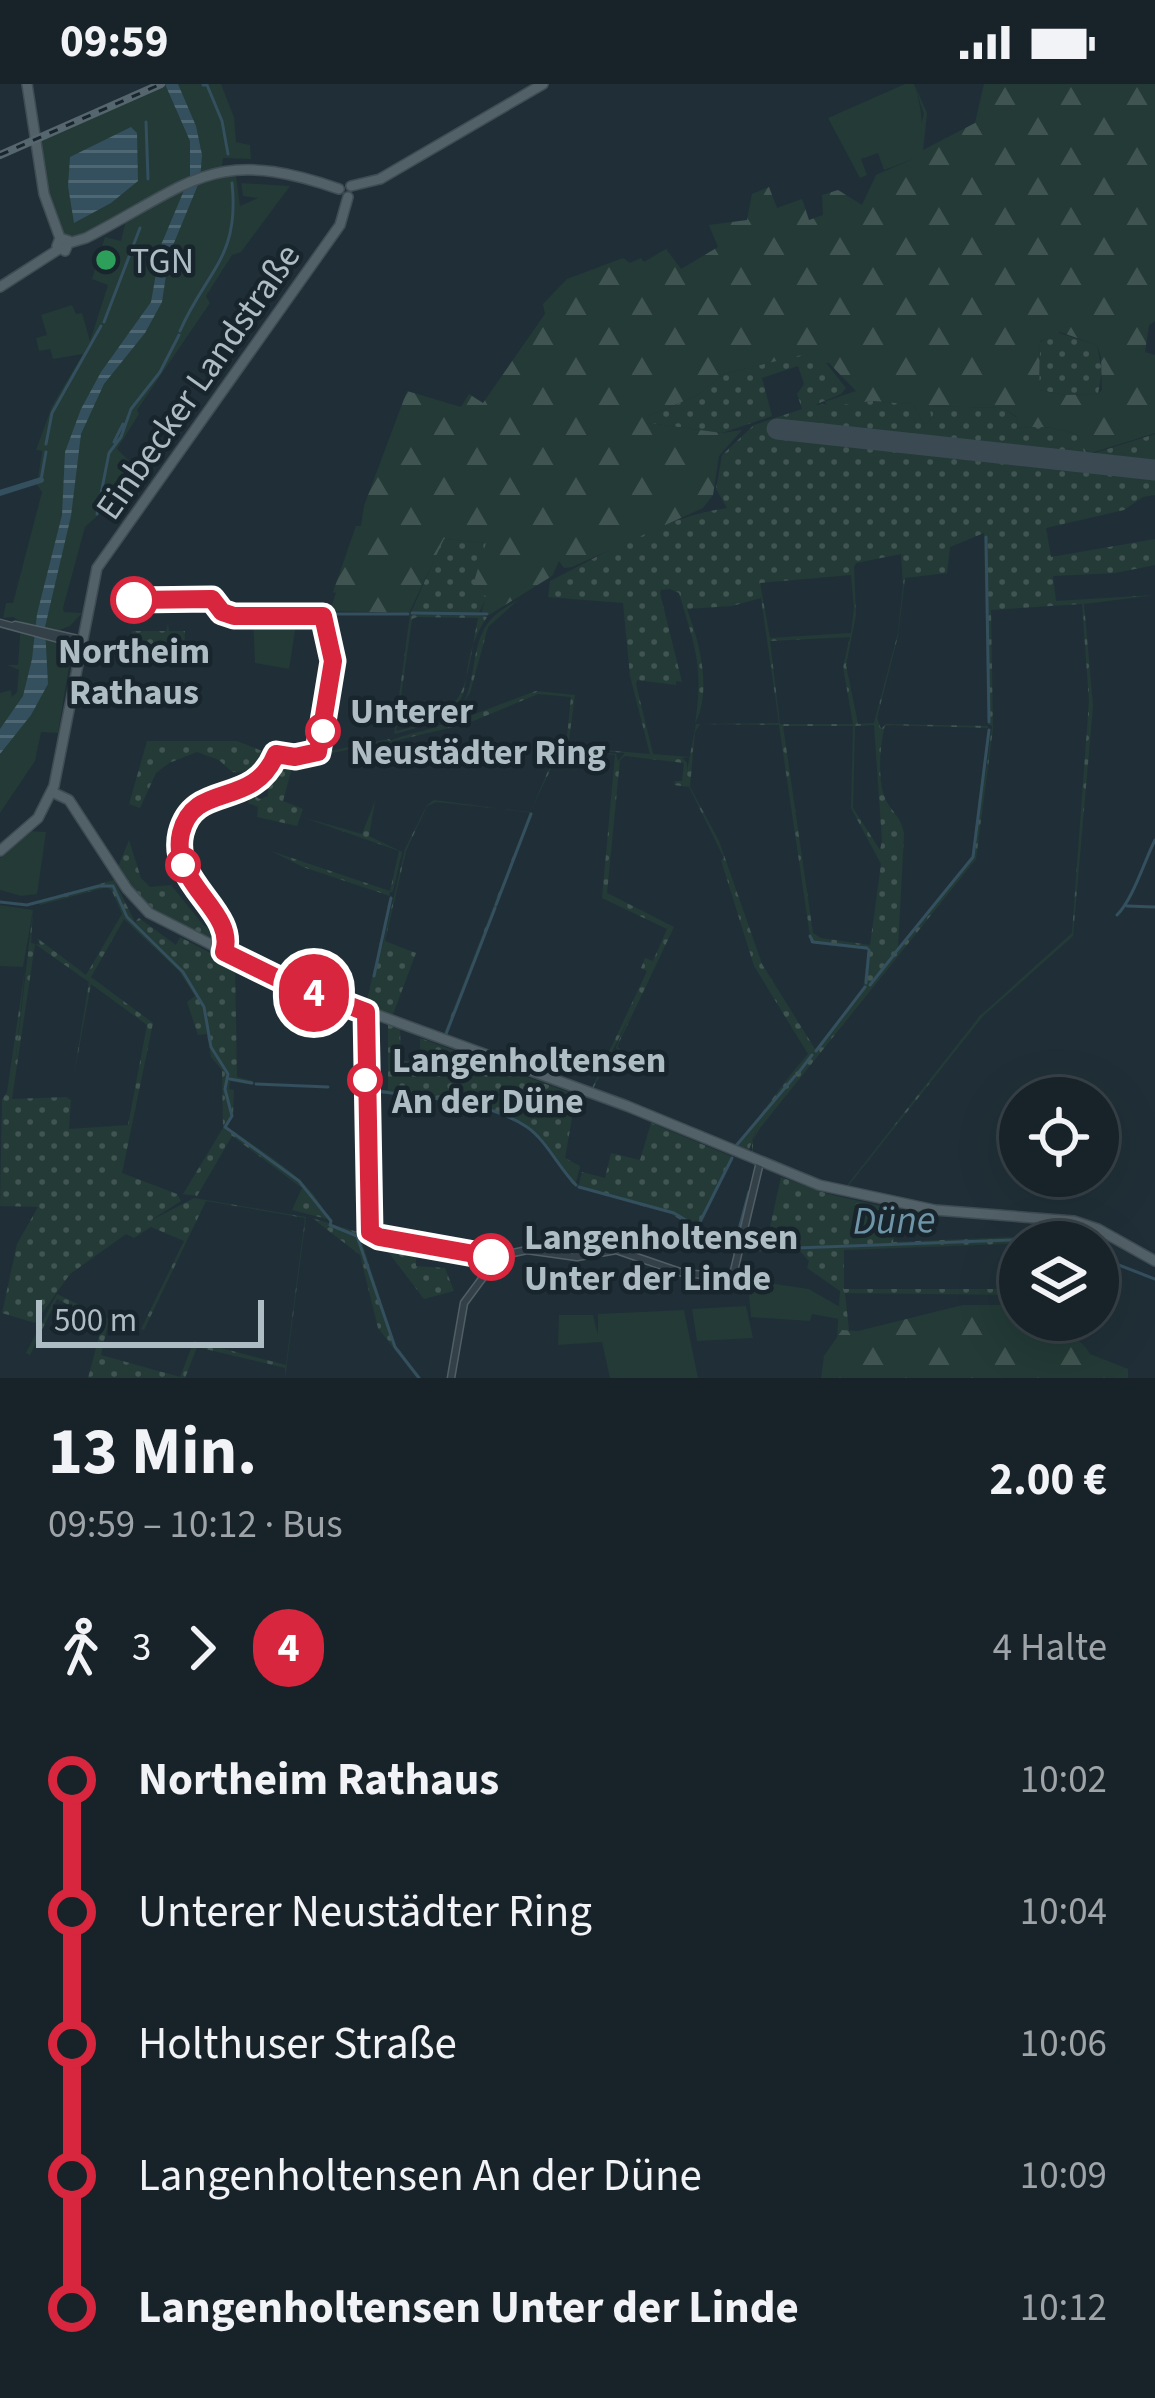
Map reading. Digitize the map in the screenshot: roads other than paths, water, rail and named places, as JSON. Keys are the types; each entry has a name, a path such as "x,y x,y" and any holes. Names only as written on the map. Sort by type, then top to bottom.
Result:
{"main road":[{"path":"27,84 44,194 63,243"},
{"path":"0,286 63,243 86,238 220,171 261,168 347,192 374,182 531,89"},
{"name":"Einbecker Landstraße","path":"82,643 95,574 335,230 347,192"},
{"name":"Einbecker Landstraße","path":"45,806 103,562"},
{"path":"52,792 68,803 132,896 160,920 275,977 627,1106 825,1187 903,1204 1078,1222 1155,1261"},
{"path":"0,851 32,825 45,806 68,803"}],"street":[{"path":"56,636 75,630 85,616"},
{"path":"1,623 82,643"},
{"path":"366,1012 369,1229 379,1237 498,1257 526,1250 574,1257 616,1250 663,1268 719,1278 733,1274 760,1162"},
{"path":"451,1378 464,1303 498,1257"}],"water":[{"path":"165,84 178,84 196,126 202,155 200,180 169,255 162,302 145,333 104,384 81,434 71,516 45,627 48,684 0,754 0,729 23,696 32,659 37,614 62,515 65,452 101,372 151,302 161,245 190,176 190,141"},
{"path":"131,127 137,133 138,181 74,223 68,186 70,157"}],"waterway":[{"path":"207,85 222,121 228,154"},
{"path":"146,122 148,179"},
{"path":"180,331 226,247 232,183"},
{"path":"104,322 140,228"},
{"path":"46,444 52,413 101,326"},
{"path":"97,514 109,453 179,335"},
{"path":"114,442 123,424"},
{"path":"41,480 46,452"},
{"path":"0,493 41,480"},
{"path":"986,537 989,722"},
{"path":"412,613 487,614"},
{"path":"331,614 408,614"},
{"path":"895,953 973,857 989,730"},
{"path":"496,905 531,814"},
{"path":"1117,915 1155,840"},
{"path":"0,902 27,905 113,886 127,917 183,972 204,1007 211,1047 228,1074 225,1089 232,1116 225,1127 299,1181 330,1225 357,1236 395,1347 419,1378"},
{"path":"374,976 391,898"},
{"path":"1127,906 1155,907"},
{"path":"446,1034 495,908"},
{"path":"810,936 813,942 867,948"},
{"path":"866,983 869,950"},
{"path":"870,985 893,956"},
{"path":"816,1051 865,987"},
{"path":"799,1072 812,1055"},
{"path":"735,1147 795,1076"},
{"name":"Düne","path":"230,1079 252,1083"},
{"name":"Düne","path":"256,1084 328,1087"},
{"name":"Düne","path":"370,1090 451,1101 510,1117 534,1133 576,1185"},
{"path":"698,1226 732,1158"},
{"name":"Düne","path":"579,1187 674,1213 736,1250"},
{"path":"734,1248 749,1192"},
{"name":"Düne","path":"742,1250 999,1240"},
{"name":"Düne","path":"1119,1265 1155,1279"}],"railway":[{"path":"0,155 161,84"}],"place":[{"name":"TGN","path":"106,260"},
{"name":"Northeim Rathaus","path":"134,600"},
{"name":"Unterer Neustädter Ring","path":"323,731"},
{"name":"Langenholtensen An der Düne","path":"365,1080"},
{"name":"Langenholtensen Unter der Linde","path":"491,1257"}]}
